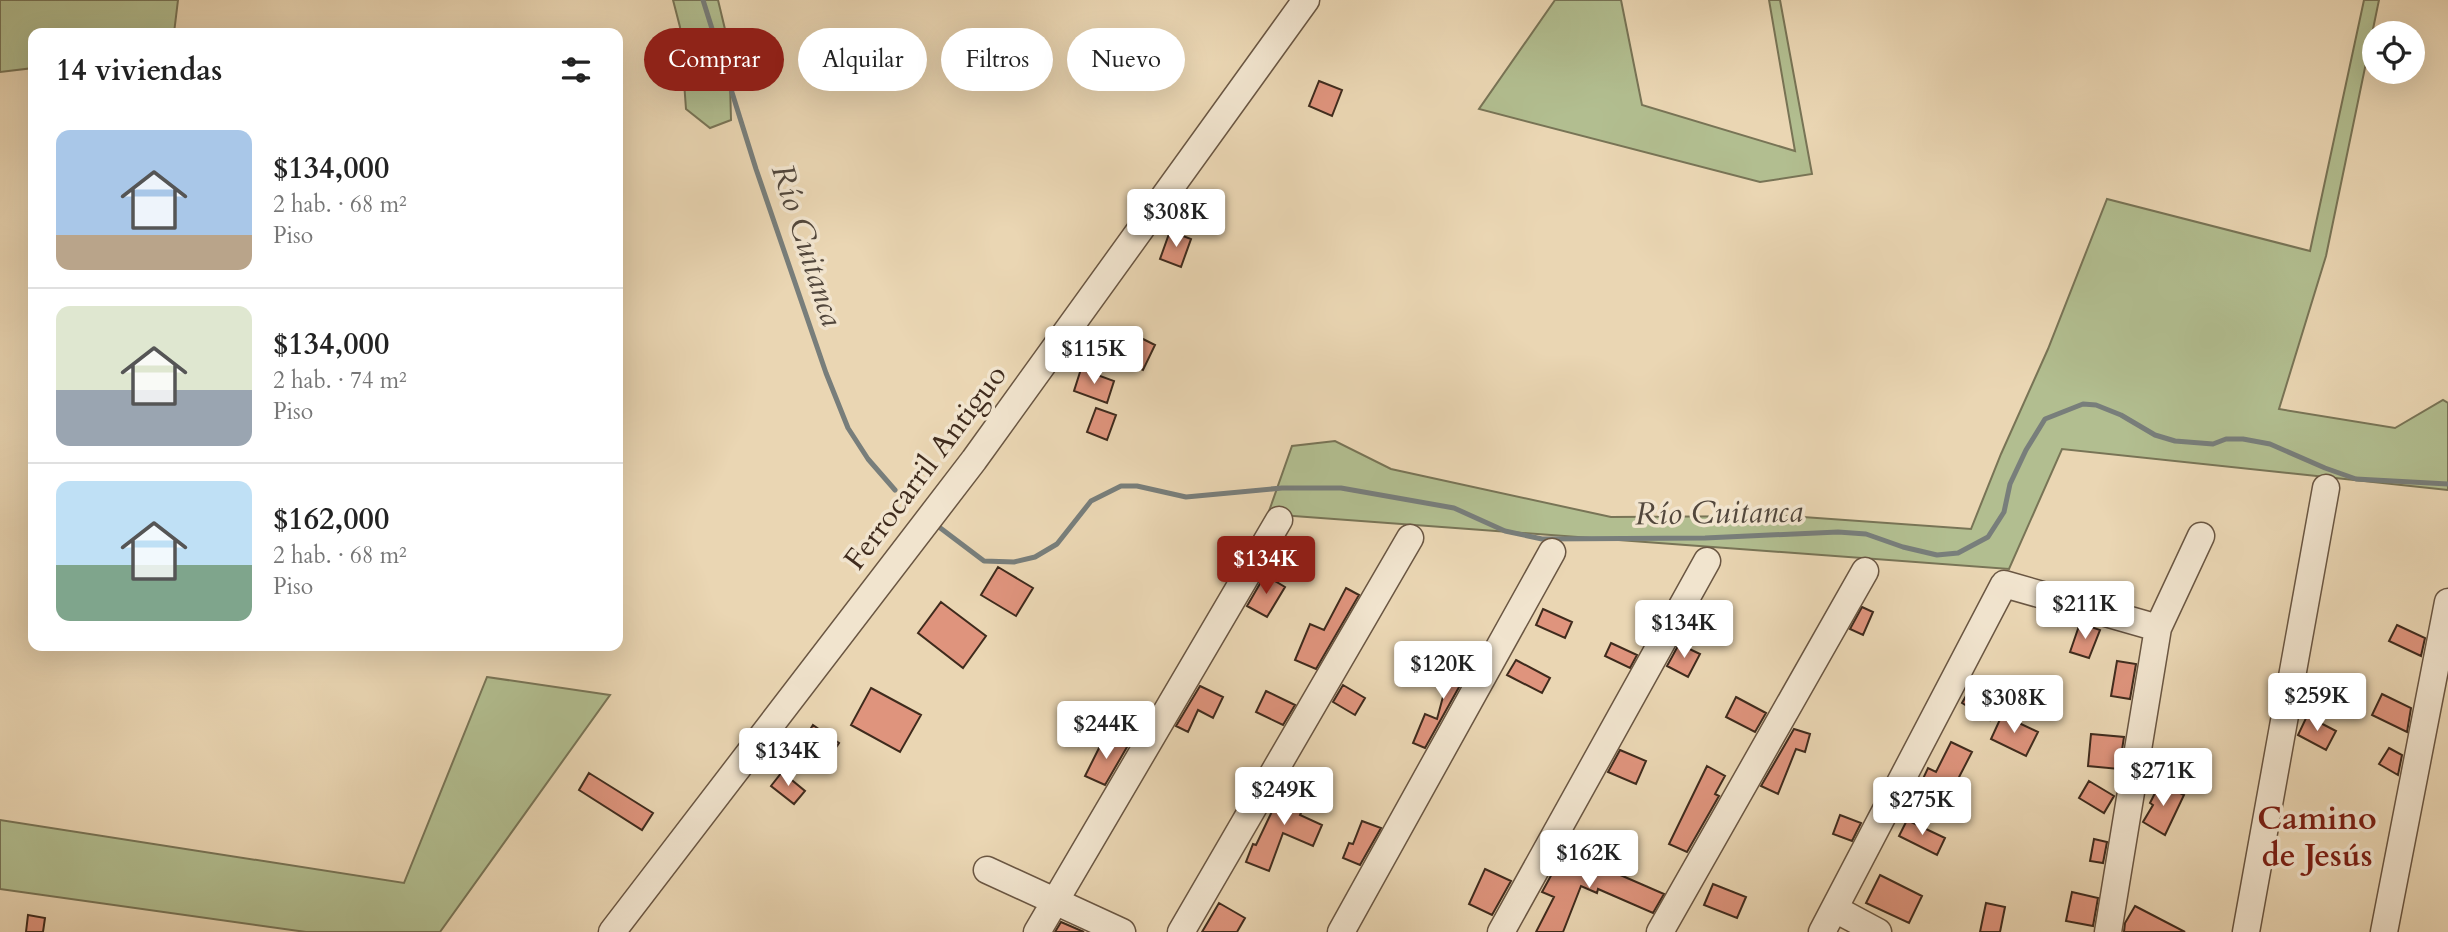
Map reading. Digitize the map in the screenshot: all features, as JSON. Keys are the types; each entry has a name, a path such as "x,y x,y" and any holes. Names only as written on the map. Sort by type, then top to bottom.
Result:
{"street":[{"name":"Ferrocarril Antiguo","path":"612,932 974,460 1306,0"},
{"path":"2246,932 2326,488"},
{"path":"1037,932 1279,520"},
{"path":"2108,932 2158,628 2201,536"},
{"path":"1181,932 1410,538"},
{"path":"1341,932 1552,552"},
{"path":"1501,932 1707,561"},
{"path":"1660,932 1865,571"},
{"path":"1878,932 1828,921 2004,584 2158,628"},
{"path":"2384,932 2448,602"},
{"path":"987,870 1122,932"}],"green space":[{"path":"0,0 178,0 175,28 28,28 28,69 0,72"},
{"path":"673,0 718,0 725,28 680,27"},
{"path":"1555,0 1621,0 1642,105 1795,151 1769,0 1780,0 1812,174 1760,182 1479,109"},
{"path":"2364,0 2379,0 2375,21 2362,21 2362,82 2326,256 2279,409 2395,428 2443,400 2448,403 2448,490 2062,449 2009,569 1268,514 1292,446 1335,441 1391,469 1611,517 1789,516 1971,529 2048,349 2107,199 2310,251"},
{"path":"685,91 730,91 731,120 710,128 686,109"},
{"path":"487,677 610,695 440,932 306,932 0,889 0,820 404,883"}],"building":[{"path":"1319,81 1342,90 1332,116 1309,106"},
{"path":"1170,231 1191,239 1181,267 1160,259"},
{"path":"1135,335 1155,345 1143,370 1123,361"},
{"path":"1081,369 1114,381 1107,403 1074,391"},
{"path":"1096,408 1116,415 1107,440 1087,432"},
{"path":"998,567 1033,588 1016,616 981,595"},
{"path":"1265,575 1285,587 1267,617 1247,606"},
{"path":"1346,588 1359,595 1316,669 1295,660 1310,624 1324,630"},
{"path":"941,602 986,636 963,668 918,633"},
{"path":"1862,607 1873,612 1863,635 1850,629"},
{"path":"1543,609 1572,622 1565,638 1536,625"},
{"path":"2080,623 2100,630 2089,658 2070,652"},
{"path":"2397,625 2425,638 2421,656 2389,641"},
{"path":"1611,643 1637,655 1630,668 1605,656"},
{"path":"1679,644 1700,654 1688,677 1667,666"},
{"path":"1454,656 1473,662 1425,748 1413,743 1425,714 1437,719"},
{"path":"1516,660 1550,678 1542,693 1507,675"},
{"path":"2117,661 2136,664 2130,699 2111,696"},
{"path":"1977,677 2005,694 1990,720 1962,703"},
{"path":"1343,685 1365,698 1355,715 1333,702"},
{"path":"1200,686 1223,697 1213,718 1198,710 1188,732 1176,726"},
{"path":"871,688 921,715 900,752 851,725"},
{"path":"1266,691 1295,705 1283,725 1256,712"},
{"path":"2382,694 2411,708 2407,732 2372,715"},
{"path":"1736,697 1766,713 1755,732 1726,717"},
{"path":"2002,715 2038,732 2026,756 1991,739"},
{"path":"2307,716 2336,731 2326,750 2298,735"},
{"path":"813,725 839,743 827,761 801,744"},
{"path":"1794,729 1810,734 1805,752 1796,749 1778,794 1761,786"},
{"path":"2091,734 2124,737 2119,769 2088,766"},
{"path":"1105,736 1127,747 1105,785 1085,776"},
{"path":"1951,742 1972,752 1957,781 1954,780 1945,796 1921,783 1928,768 1936,772"},
{"path":"2389,748 2402,755 2398,775 2379,764"},
{"path":"1620,750 1646,761 1636,784 1608,772"},
{"path":"1707,766 1725,776 1715,794 1719,796 1687,852 1669,844"},
{"path":"782,772 805,791 794,804 771,786"},
{"path":"589,773 653,813 642,830 579,790"},
{"path":"2089,781 2114,796 2104,813 2079,798"},
{"path":"1286,782 1310,793 1300,815 1322,825 1313,846 1283,833 1269,871 1246,862"},
{"path":"2160,783 2184,795 2165,835 2143,822 2153,805 2150,803"},
{"path":"1840,815 1861,823 1852,841 1833,834"},
{"path":"1907,820 1945,838 1937,855 1899,836"},
{"path":"1362,821 1381,828 1360,865 1343,858 1349,843 1353,844"},
{"path":"2094,839 2107,842 2103,863 2090,861"},
{"path":"1564,852 1664,894 1653,913 1598,889 1597,893 1581,886 1563,932 1536,932 1554,897 1542,892"},
{"path":"1485,869 1511,881 1492,915 1469,904"},
{"path":"1880,875 1922,896 1909,923 1866,903"},
{"path":"1713,884 1746,897 1737,918 1704,905"},
{"path":"2072,892 2098,898 2093,926 2066,921"},
{"path":"1219,903 1245,918 1237,932 1202,932"},
{"path":"1986,903 2005,907 2000,932 1980,932"},
{"path":"2135,906 2185,932 2124,932 2125,923"},
{"path":"28,915 45,918 43,932 26,932"},
{"path":"1061,922 1084,932 1055,932"}],"waterway":[{"name":"Río Cuitanca","path":"703,0 756,169 826,373 848,428 868,459 895,490"},
{"name":"Río Cuitanca","path":"939,527 984,561 1014,562 1035,557 1057,544 1091,501 1121,486 1137,486 1186,497 1282,488 1341,488 1454,508 1505,531 1542,539 1705,538 1838,532 1866,534 1937,555 1958,553 1988,537 2004,512 2010,484 2026,450 2045,419 2083,404 2096,405 2121,415 2155,435 2175,441 2213,444 2226,439 2243,439 2270,444 2356,479 2448,484"}],"district":[{"name":"Camino de Jesús","path":"2317,836"}]}
